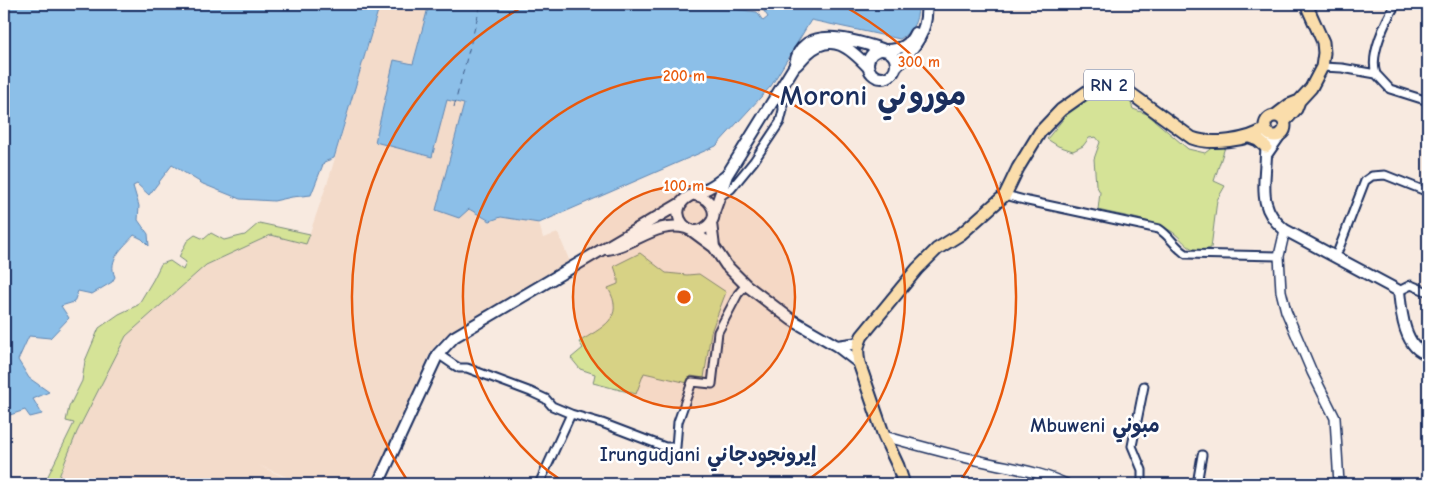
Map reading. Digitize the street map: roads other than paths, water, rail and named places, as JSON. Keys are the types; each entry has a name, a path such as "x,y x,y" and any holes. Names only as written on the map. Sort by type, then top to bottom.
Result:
{"main road":[{"path":"868,67 869,59 874,52 902,48 913,38 922,17 920,4"},
{"path":"714,248 711,223 727,175 794,67 813,49 830,43 845,46 858,56 874,75 882,78 891,75 912,50 922,34 926,19 926,4"},
{"path":"1266,151 1281,123 1296,109 1299,101 1311,88 1322,67 1323,42 1306,4"},
{"path":"794,67 796,58 804,46 818,40 841,38 884,50 896,59 896,67"},
{"name":"RN 2","path":"859,343 862,336 917,269 937,249 961,234 1006,195 1032,143 1049,122 1072,100 1093,87 1104,84 1119,87 1130,92 1200,142 1250,137 1265,130"},
{"path":"1281,123 1270,116 1266,120 1266,151 1263,180 1264,195 1270,215 1284,230 1400,291 1402,316 1407,333 1417,349 1428,354"},
{"path":"1265,130 1270,135 1275,136 1281,123"},
{"path":"1250,137 1258,140 1266,151"},
{"path":"378,484 438,354 454,337 685,199 713,186 727,175"},
{"path":"695,195 706,198 714,212"},
{"path":"681,203 678,214 682,224 714,248 726,265 746,285 792,320 837,346 859,363"},
{"path":"602,250 618,248 663,228 676,226 702,230 711,223"},
{"path":"837,346 859,343 857,351 859,363 884,436 904,484"}],"street":[{"path":"1396,4 1375,53 1373,68 1390,89 1428,101"},
{"path":"1322,67 1342,68 1376,74"},
{"path":"718,198 731,189 754,161 780,122 783,110 782,88"},
{"path":"1336,256 1366,181 1372,176 1386,176 1428,192"},
{"path":"1006,195 1159,229 1167,234 1180,250 1186,254 1279,256"},
{"path":"1284,230 1279,256 1281,291 1286,312 1335,418 1339,484"},
{"path":"438,354 459,368 467,368 531,392 549,402 552,406 570,414 602,423 666,446 676,446 678,422 692,382 712,384 718,332 738,294 746,285"},
{"path":"1400,291 1411,285 1428,292"},
{"path":"1142,484 1142,470 1132,446 1144,386"},
{"path":"539,484 570,414"},
{"path":"884,436 938,452 1047,476 1066,484"},
{"path":"1196,484 1202,454"}],"water":[{"path":"4,4 380,4 334,158 324,162 311,195 274,201 240,199 203,184 172,165 149,195 137,184 133,186 139,206 138,220 148,234 149,246 142,239 134,235 117,254 113,265 115,277 112,282 92,294 78,291 74,302 61,306 69,318 50,338 29,336 18,360 29,378 49,392 33,399 42,414 30,417 25,410 4,417"},
{"path":"429,4 732,4 734,9 757,12 763,21 768,17 759,4 918,4 914,24 909,32 900,39 811,20 771,86 716,146 539,223 501,217 490,221 469,209 459,218 436,210 464,104 447,100 432,157 375,142 394,60 413,64"}],"district":[{"name":"Moroni موروني","path":"873,95"},
{"name":"Mbuweni مبوني","path":"1095,425"},
{"name":"Irungudjani إيرونجودجاني","path":"708,454"}]}
